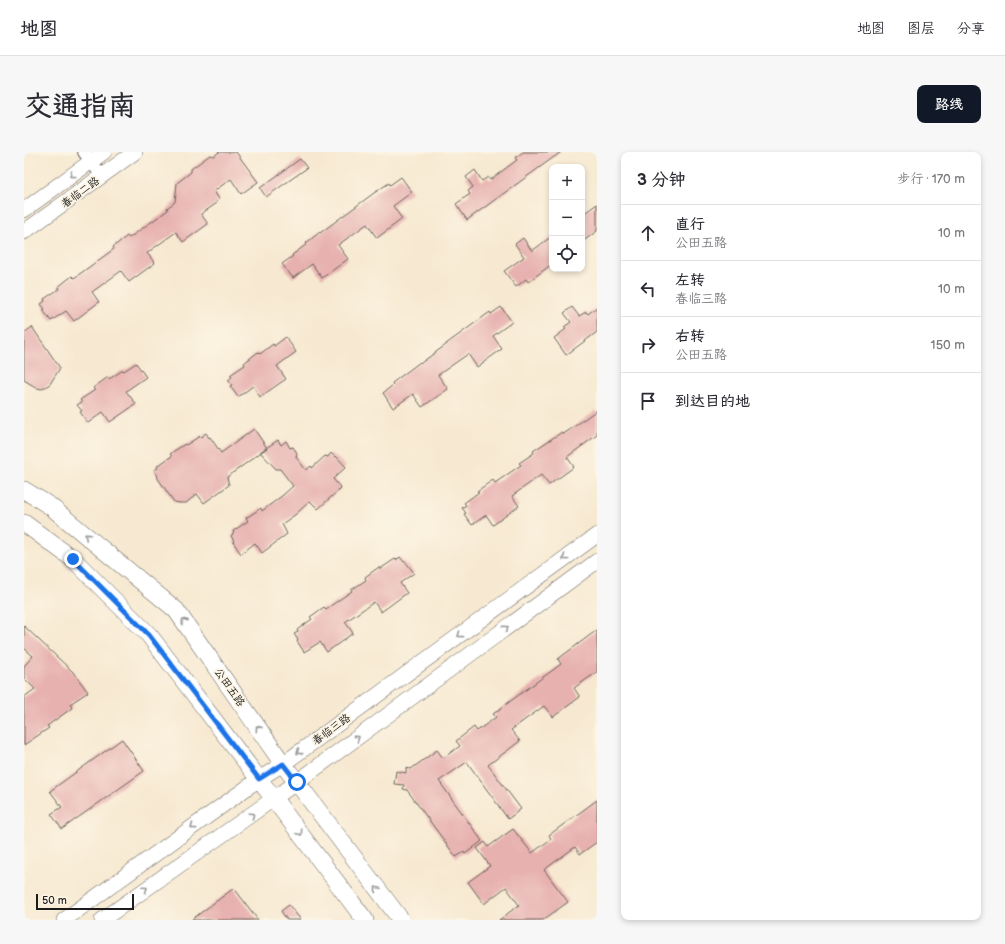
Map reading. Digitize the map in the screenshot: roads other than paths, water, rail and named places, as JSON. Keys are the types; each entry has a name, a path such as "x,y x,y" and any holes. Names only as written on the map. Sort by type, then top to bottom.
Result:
{"main road":[{"name":"公田五路","path":"24,490 50,506 176,610 283,764 401,920"},
{"path":"24,523 73,559 149,635 365,920"}],"street":[{"name":"春临二路","path":"24,210 88,157 104,152"},
{"name":"春临二路","path":"24,232 136,152"},
{"path":"88,157 102,176"},
{"name":"春临三路","path":"64,920 259,779 283,764 597,535"},
{"name":"春临三路","path":"102,920 297,782 597,561"}]}
